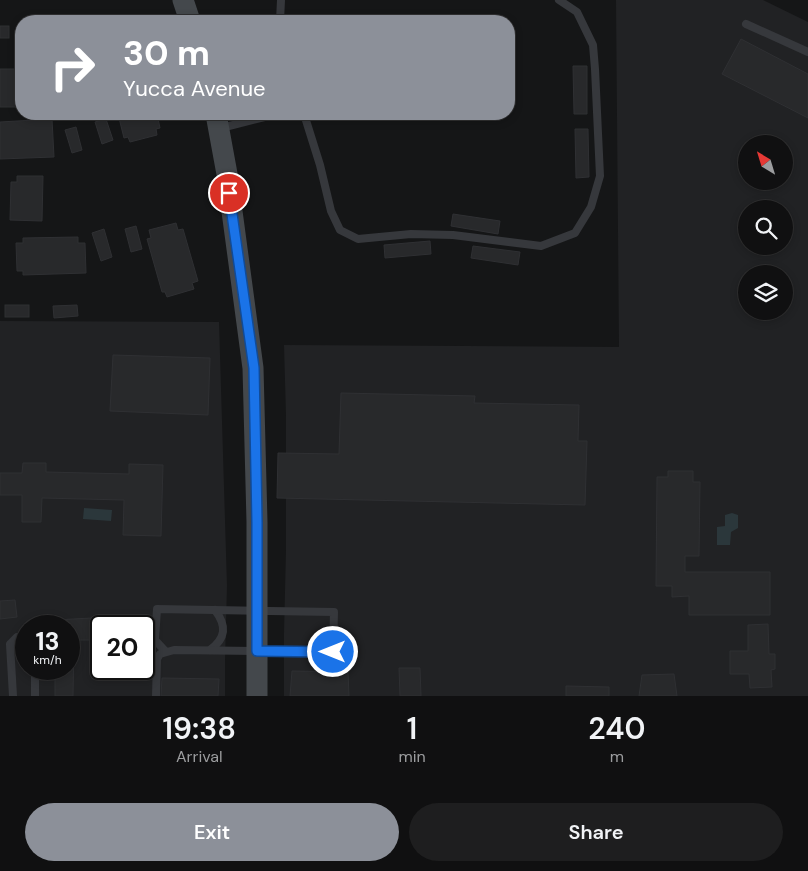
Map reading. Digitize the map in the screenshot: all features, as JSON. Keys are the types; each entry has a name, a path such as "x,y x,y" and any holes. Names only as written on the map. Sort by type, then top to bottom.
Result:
{"street":[{"path":"184,0 188,15"},
{"path":"219,120 254,368 257,522 257,696"}],"lane":[{"path":"280,15 281,0"},
{"path":"306,120 320,165 331,211 340,230 358,239 410,234 453,235 541,246 575,233 591,207 600,176 595,69 593,45 577,12 558,0"},
{"path":"746,24 808,52"},
{"path":"156,696 156,659 160,654 174,650 333,652 334,612 157,609 156,640 166,652"},
{"path":"210,650 218,645 223,629 215,610"},
{"path":"13,696 10,644 15,639"},
{"path":"35,680 35,696"}],"shaded area":[{"path":"616,0 763,0 808,22 808,696 284,696 286,416 284,345 619,347"},
{"path":"0,321 219,322 227,586 225,696 0,696"},
{"path":"84,508 112,510 111,521 83,519"},
{"path":"732,513 738,515 738,528 731,532 730,545 717,545 717,527 725,526 725,515"}],"building":[{"path":"0,26 9,26 9,38 0,38"},
{"path":"741,39 808,74 808,118 722,74"},
{"path":"573,66 587,66 587,114 574,114"},
{"path":"0,69 15,69 15,107 0,107"},
{"path":"52,120 54,157 0,159 0,122"},
{"path":"106,120 113,140 102,144 95,122"},
{"path":"120,120 158,120 160,128 156,129 157,135 130,142 128,137 124,138"},
{"path":"76,127 82,150 72,153 65,130"},
{"path":"575,129 588,129 589,177 576,178"},
{"path":"17,176 43,176 42,221 10,220 11,182 17,182"},
{"path":"453,214 500,221 498,234 451,226"},
{"path":"176,223 178,230 183,229 198,281 192,283 194,289 167,297 165,292 162,292 147,239 151,238 149,230"},
{"path":"136,226 142,249 131,252 125,229"},
{"path":"104,229 112,257 101,261 92,233"},
{"path":"78,237 78,243 85,243 86,273 23,275 23,271 17,271 16,243 23,243 23,238"},
{"path":"430,241 431,254 385,258 384,245"},
{"path":"473,246 520,252 518,265 471,258"},
{"path":"5,305 29,305 29,317 5,317"},
{"path":"77,305 78,316 54,318 53,306"},
{"path":"113,355 210,358 208,415 110,411"},
{"path":"341,393 475,396 474,403 579,405 578,441 587,441 585,505 277,498 278,453 339,454"},
{"path":"23,463 46,463 46,472 129,474 129,464 163,465 161,536 123,535 124,500 42,498 41,522 22,522 22,495 0,495 0,473 22,473"},
{"path":"668,471 693,471 693,482 700,482 699,556 685,556 685,572 770,572 770,615 689,615 689,596 672,597 672,586 656,586 657,477 668,477"},
{"path":"15,600 17,615 15,617 0,619 0,601"},
{"path":"90,618 90,640 80,640 80,619"},
{"path":"768,624 769,654 775,654 775,669 771,670 772,687 750,688 749,674 730,674 730,651 748,651 748,625"},
{"path":"399,668 420,668 421,696 400,696"},
{"path":"292,671 348,672 349,696 290,696"},
{"path":"674,674 677,696 639,696 642,675"},
{"path":"162,678 219,679 218,696 161,696"},
{"path":"55,680 73,680 73,696 55,696"},
{"path":"566,686 609,687 609,696 566,696"}],"route":[{"path":"229,193 254,368 257,651 333,652"}]}
